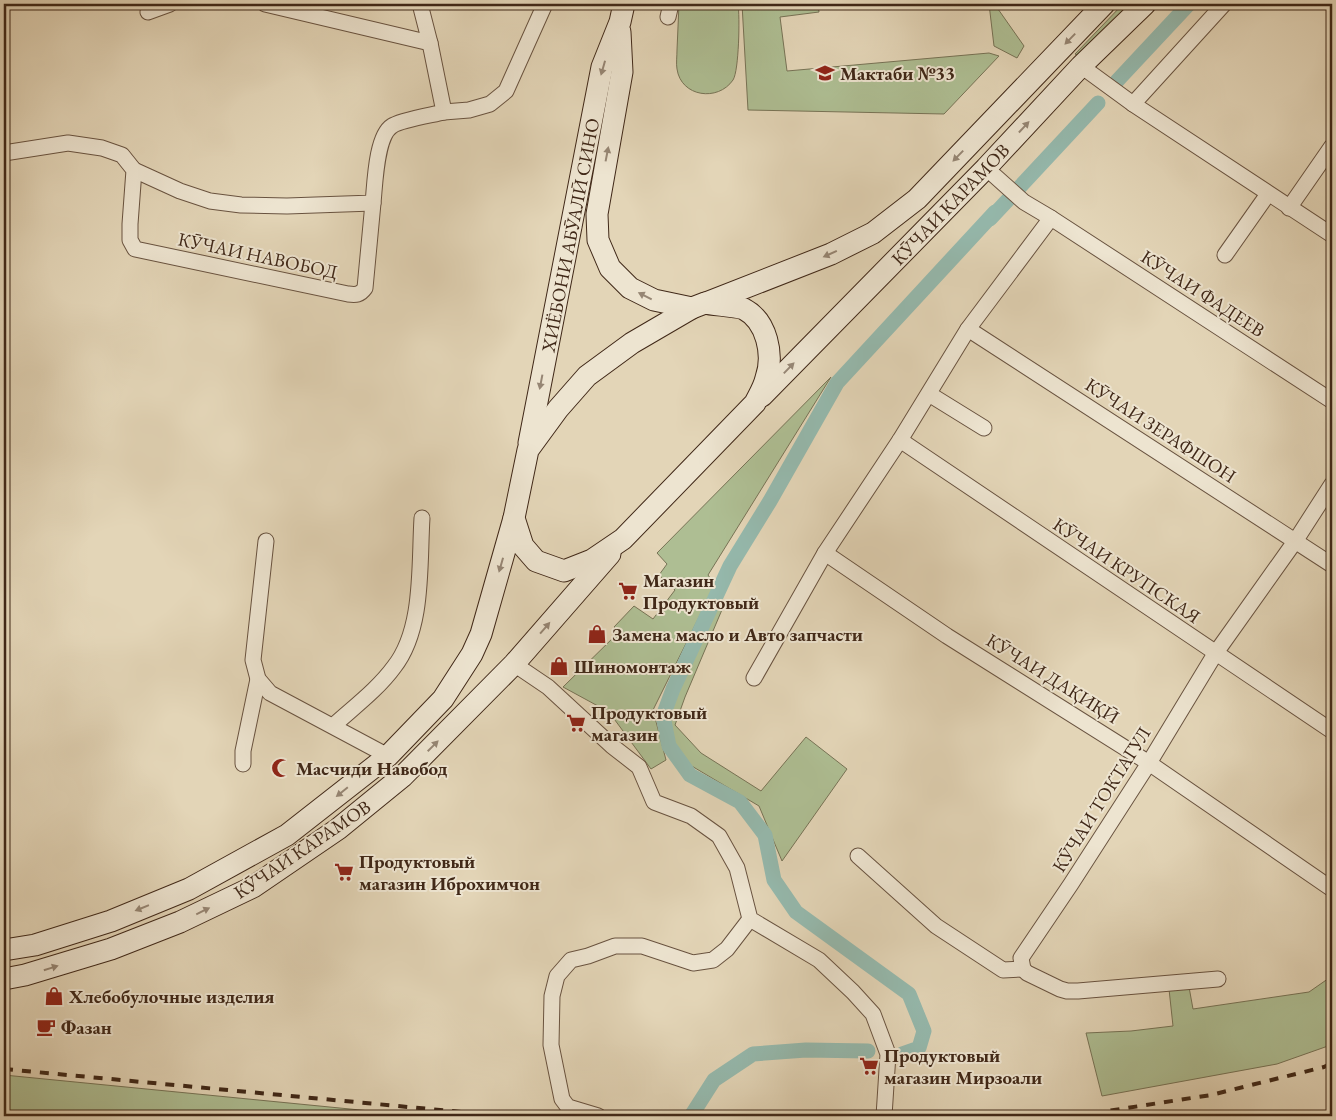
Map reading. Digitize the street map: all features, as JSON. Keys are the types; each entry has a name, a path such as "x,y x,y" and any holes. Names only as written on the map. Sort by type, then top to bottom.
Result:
{"main road":[{"name":"КӮЧАИ КАРАМОВ","path":"4,950 35,945 111,921 189,889 287,835 388,756 443,699 472,654 481,634 514,518 528,450 558,409 587,376 632,343 698,306 831,254 873,233 917,199 1104,4"},
{"name":"КӮЧАИ КАРАМОВ","path":"4,979 25,975 111,949 180,922 253,887 338,829 403,776 514,664 624,539 986,168 1082,66 1145,4"},
{"name":"ХИЁБОНИ АБӮАЛӢ СИНО","path":"622,13 622,72 597,214 598,240 610,268 630,288 654,300 698,306"},
{"name":"ХИЁБОНИ АБӮАЛӢ СИНО","path":"528,450 602,66 622,13"},
{"name":"КӮЧАИ КАРАМОВ","path":"698,306 743,309 759,323 768,340 769,356 767,377 755,403"},
{"name":"КӮЧАИ КАРАМОВ","path":"514,518 523,546 536,561 564,571 592,560 624,539"}],"street":[{"path":"148,12 170,4"},
{"path":"265,4 430,43"},
{"path":"420,4 444,112 469,110 490,104 506,91 545,4"},
{"path":"1133,104 1224,4"},
{"path":"1082,66 1133,104 1332,235"},
{"name":"КӮЧАИ НАВОБОД","path":"134,170 130,240 135,249 356,295 362,293 365,288 373,203 382,141 386,130 393,124 444,112"},
{"path":"4,153 68,143 102,148 122,155 134,170 180,191 210,201 241,205 287,206 373,203"},
{"path":"1289,208 1332,146"},
{"name":"КӮЧАИ ФАДЕЕВ","path":"986,168 1024,202 1332,401"},
{"path":"1225,255 1268,194"},
{"path":"754,678 826,553 900,440 968,329 1051,218"},
{"name":"КӮЧАИ ЗЕРАФШОН","path":"968,329 1332,565"},
{"path":"929,394 984,428"},
{"name":"КӮЧАИ КРУПСКАЯ","path":"900,440 1215,654 1332,731"},
{"name":"КӮЧАИ ТОКТАГУЛ","path":"1023,970 1021,958 1149,762 1215,654 1296,540 1332,484"},
{"path":"333,726 383,680 395,666 406,647 417,610 422,518"},
{"path":"266,541 253,660 258,679 270,693 388,756"},
{"name":"КӮЧАИ ДАҚИҚӢ","path":"826,553 947,636 1149,762 1332,889"},
{"path":"514,664 548,687 612,746 639,767 654,802 691,816 719,836 737,868 750,919 819,960 873,1014 888,1054 884,1116"},
{"path":"242,764 258,679"},
{"path":"858,856 936,926 1003,970 1023,970 1067,991 1218,979"},
{"path":"598,1116 568,1107 562,1099 551,1045 552,996 557,976 571,960 615,946 642,946 692,963 713,960 727,949 750,919"}],"green space":[{"path":"679,4 738,4 737,66 733,80 726,87 710,94 701,93 685,86 680,78 677,69"},
{"path":"742,4 818,4 819,12 780,17 787,71 989,53 999,56 944,114 748,110"},
{"path":"989,4 1003,4 998,9 1024,46 1017,58 994,46"},
{"path":"1123,4 1135,4 1082,58 1075,54"},
{"path":"831,377 708,575 715,585 653,710 666,760 651,769 609,712 563,687 619,632 614,627 634,606 653,619 675,590 659,575 667,564 657,553"},
{"path":"717,602 724,605 675,725 701,753 761,791 806,737 847,769 782,861 759,806 690,765 675,744 667,719"},
{"path":"1332,976 1332,1044 1277,1064 1102,1096 1086,1033 1131,1031 1173,1026 1169,989 1189,987 1193,1009 1309,992"},
{"path":"4,1075 421,1116 57,1116 10,1112 9,1116 4,1116"}],"waterway":[{"path":"1117,81 1189,4"},
{"path":"990,219 1098,103"},
{"path":"902,1054 919,1048 924,1031 909,994 796,912 774,880 765,835 740,802 690,775 669,746 663,716 673,689 730,566 770,501 837,383 995,212"},
{"path":"691,1116 714,1080 753,1054 806,1050 868,1051"}],"railway":[{"path":"1075,1116 1211,1095 1324,1067 1332,1063"},
{"path":"4,1069 504,1116"}],"place":[{"name":"Мактаби №33","path":"825,73"},
{"name":"Магазин Продуктовый","path":"628,591"},
{"name":"Замена масло и Авто запчасти","path":"597,634"},
{"name":"Шиномонтаж","path":"559,666"},
{"name":"Продуктовый магазин","path":"576,723"},
{"name":"Масчиди Навобод","path":"281,768"},
{"name":"Продуктовый магазин Иброхимчон","path":"344,872"},
{"name":"Хлебобулочные изделия","path":"54,996"},
{"name":"Фазан","path":"46,1027"},
{"name":"Продуктовый магазин Мирзоали","path":"869,1066"}]}
